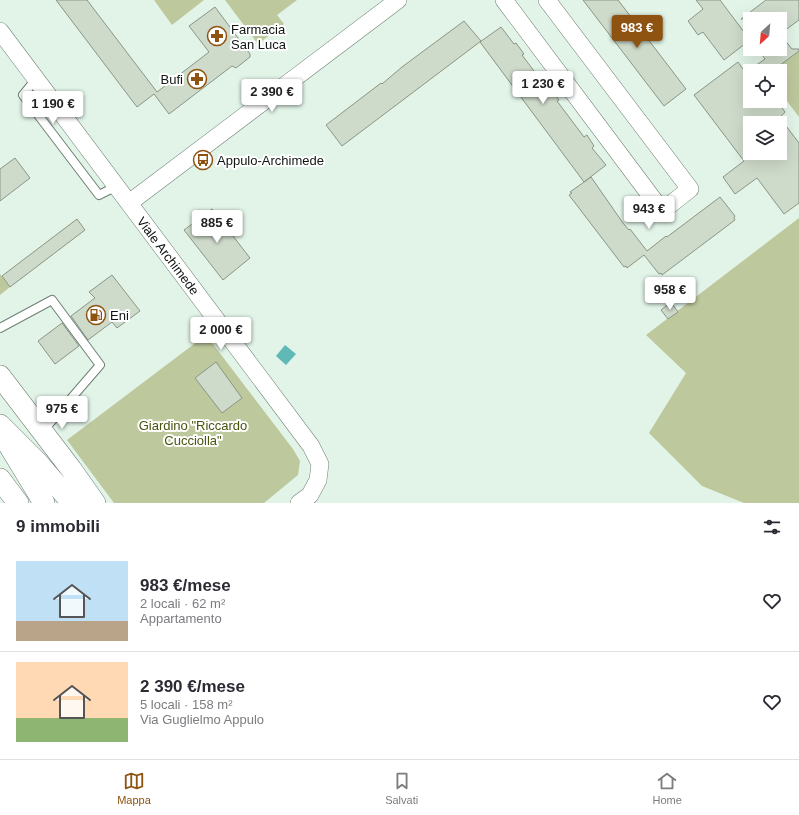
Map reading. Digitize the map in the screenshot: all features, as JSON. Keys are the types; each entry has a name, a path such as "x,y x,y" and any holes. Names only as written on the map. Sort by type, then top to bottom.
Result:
{"street":[{"path":"129,203 398,0"},
{"path":"504,0 662,210 690,190 547,0"},
{"name":"Viale Archimede","path":"3,40 36,79 311,446 320,464 318,480 310,495 298,503"},
{"path":"0,376 95,503"},
{"path":"0,425 38,463 72,503"},
{"path":"0,429 44,503"},
{"path":"0,479 18,503"}],"lane":[{"path":"0,328 52,300 100,365 42,432"}],"green space":[{"path":"154,0 204,0 172,25"},
{"path":"225,0 297,0 277,15 284,24 258,44"},
{"path":"799,51 799,117 787,101 787,64 781,64"},
{"path":"799,218 799,503 744,503 702,486 649,433 686,373 646,335"},
{"path":"0,274 10,287 0,295"},
{"name":"Giardino \"Riccardo Cucciolla\"","path":"206,335 293,449 300,461 298,475 264,503 114,503 67,440"}],"water":[{"path":"285,345 296,354 286,365 276,356"}],"building":[{"path":"56,0 87,0 157,92 209,52 189,26 215,7 250,54 250,57 236,68 232,66 169,114 154,94 137,107"},
{"path":"583,0 618,0 686,89 664,106"},
{"path":"696,0 720,0 743,31 743,45 724,60 703,32 698,35 688,21 703,9"},
{"path":"766,0 799,0 799,20 787,29 787,12 750,12"},
{"path":"464,21 481,41 342,146 326,125"},
{"path":"501,27 514,44 516,43 524,54 522,55 549,91 551,89 559,100 557,101 584,137 587,135 594,146 592,148 606,165 584,182 480,42"},
{"path":"787,43 792,49 799,49 799,51 781,64 758,64 765,59 763,56 787,56"},
{"path":"738,62 743,69 743,108 782,108 785,112 781,116 743,116 743,160 694,95"},
{"path":"787,127 799,143 799,203 784,214 757,178 735,194 723,177 744,161 743,160 787,160"},
{"path":"15,158 30,178 0,201 0,169"},
{"path":"591,177 623,223 629,230 630,229 647,251 720,197 735,216 735,220 662,275 661,273 659,274 644,255 627,268 626,266 624,267 569,195 572,193 570,192"},
{"path":"212,209 250,258 223,280 184,230"},
{"path":"77,219 85,230 10,287 2,276"},
{"path":"112,275 140,311 117,328 112,322 88,340 71,316 95,298 89,292"},
{"path":"671,302 678,312 668,319 661,310"},
{"path":"62,323 79,346 55,364 38,341"},
{"path":"216,362 242,398 222,413 195,378"}],"place":[{"name":"Farmacia San Luca","path":"217,36"},
{"name":"Bufi","path":"197,79"},
{"name":"Appulo-Archimede","path":"203,160"},
{"name":"Eni","path":"96,315"}]}
